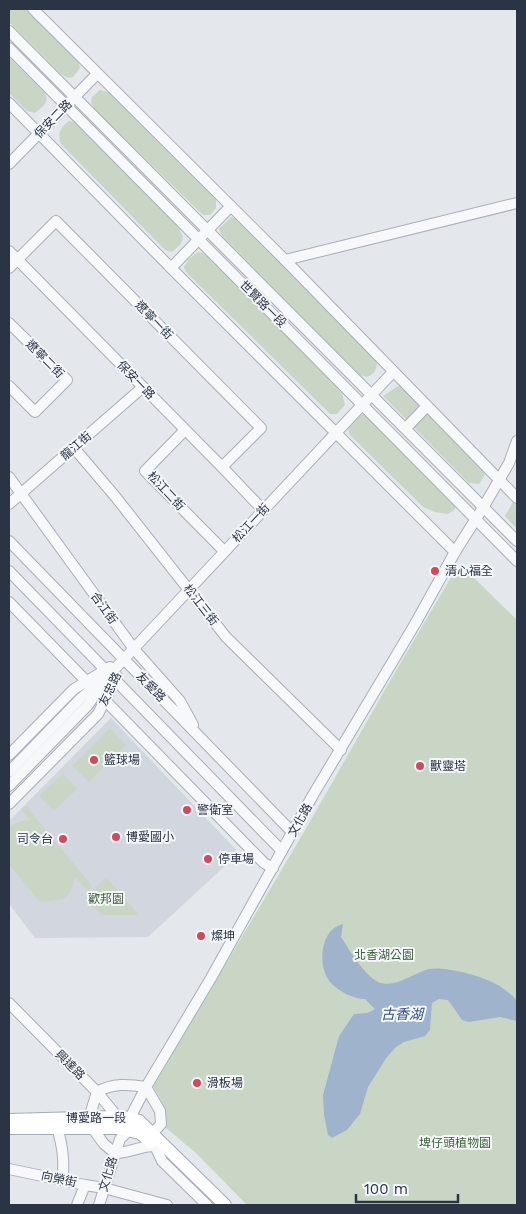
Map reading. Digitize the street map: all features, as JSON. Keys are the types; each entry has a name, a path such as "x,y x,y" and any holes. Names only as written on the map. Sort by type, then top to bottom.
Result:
{"main road":[{"name":"博愛路一段","path":"9,1128 57,1128 91,1124 117,1117 130,1118 139,1120 168,1155"},
{"name":"博愛路一段","path":"9,1120 91,1124 140,1133 155,1140"},
{"path":"168,1155 215,1205"},
{"path":"168,1155 225,1205"}],"street":[{"path":"32,9 285,260 517,498"},
{"name":"世賢路一段","path":"9,31 517,541"},
{"name":"世賢路一段","path":"9,48 517,561"},
{"name":"保安二路","path":"9,164 97,74"},
{"path":"9,103 455,552"},
{"path":"285,260 517,203"},
{"path":"171,268 231,206"},
{"name":"遼寧一街","path":"9,268 56,221 261,428 222,467"},
{"name":"保安一路","path":"9,251 263,510"},
{"name":"遼寧二街","path":"9,323 67,380 36,412 9,386"},
{"name":"松江一街","path":"109,675 393,372"},
{"name":"龍江街","path":"9,504 142,387"},
{"path":"406,428 427,406"},
{"name":"松江二街","path":"185,430 145,471 224,551"},
{"name":"文化路","path":"99,1205 120,1139 128,1131 130,1118 146,1086 211,978 282,850 415,624 455,552 477,519 509,463 517,441"},
{"name":"松江三街","path":"74,448 114,495 226,637 341,750"},
{"name":"合江街","path":"9,477 134,649 180,700 200,737"},
{"name":"友愛路","path":"9,540 293,833"},
{"name":"友愛路","path":"9,571 282,850"},
{"path":"9,602 264,863 273,868"},
{"name":"友忠路","path":"9,772 92,687 109,675"},
{"name":"友忠路","path":"9,804 98,714 106,700 109,675"},
{"name":"友忠路","path":"9,755 74,689 92,687"},
{"name":"友忠路","path":"9,786 88,705 92,687"},
{"name":"興達路","path":"9,1003 97,1092 128,1131"},
{"path":"121,1084 146,1086 160,1111 161,1124 155,1140 126,1153 115,1153 104,1144 91,1124 97,1092 109,1086 121,1084"},
{"path":"57,1128 60,1136 64,1170 62,1180"},
{"path":"168,1155 207,1205"},
{"path":"168,1155 233,1205"},
{"name":"向榮街","path":"9,1169 104,1188 167,1205"},
{"path":"77,1205 85,1185"}],"shaded area":[{"name":"博愛國小","path":"111,718 239,853 148,937 35,938 9,904 9,821"}],"green space":[{"path":"9,9 26,9 78,60 80,68 73,77 68,78 61,74 9,22"},
{"path":"9,57 45,93 46,102 35,113 27,111 9,93"},
{"path":"100,90 109,92 216,198 216,208 210,215 203,215 96,111 91,103 92,97"},
{"path":"69,121 74,122 177,224 183,237 181,244 172,252 165,250 61,144 60,131"},
{"path":"231,217 238,219 377,361 374,373 367,377 360,375 222,236 219,229"},
{"path":"198,252 211,258 342,393 345,405 337,414 330,414 186,272 184,267 189,259"},
{"path":"400,385 482,468 485,475 479,484 469,483 383,396"},
{"path":"358,413 366,416 455,505 455,509 448,514 435,512 423,507 350,435 348,423"},
{"path":"513,502 517,506 517,529 505,516"},
{"name":"北香湖公園","path":"457,567 474,578 517,620 517,1205 247,1205 196,1153 166,1128 167,1122 164,1106 153,1087 304,832"},
{"name":"籃球場","path":"110,728 126,745 89,782 72,766"},
{"name":"籃球場","path":"63,774 77,789 54,811 39,796"},
{"path":"26,806 92,886 88,891 75,877 71,891 64,899 45,902 38,900 9,864 9,826 30,820 21,809"},
{"name":"歡邦園","path":"106,877 139,915 102,915 85,900"}],"water":[{"name":"古香湖","path":"343,924 341,937 358,963 375,980 387,984 393,983 436,968 473,975 499,986 517,1001 517,1021 500,1017 469,1022 462,1020 448,1000 439,999 432,1003 430,1030 425,1036 404,1042 396,1047 387,1057 368,1087 360,1114 347,1130 332,1138 328,1135 323,1095 339,1036 354,1014 367,1013 375,1009 365,999 351,996 337,988 326,975 322,958 325,940 335,927"}],"place":[{"name":"清心福全","path":"435,571"},
{"name":"籃球場","path":"94,760"},
{"name":"獸靈塔","path":"420,766"},
{"name":"警衛室","path":"187,810"},
{"name":"博愛國小","path":"116,837"},
{"name":"司令台","path":"63,839"},
{"name":"停車場","path":"208,859"},
{"name":"燦坤","path":"201,936"},
{"name":"滑板場","path":"197,1083"}],"park label":[{"name":"埤仔頭植物園","path":"455,1143"}]}
